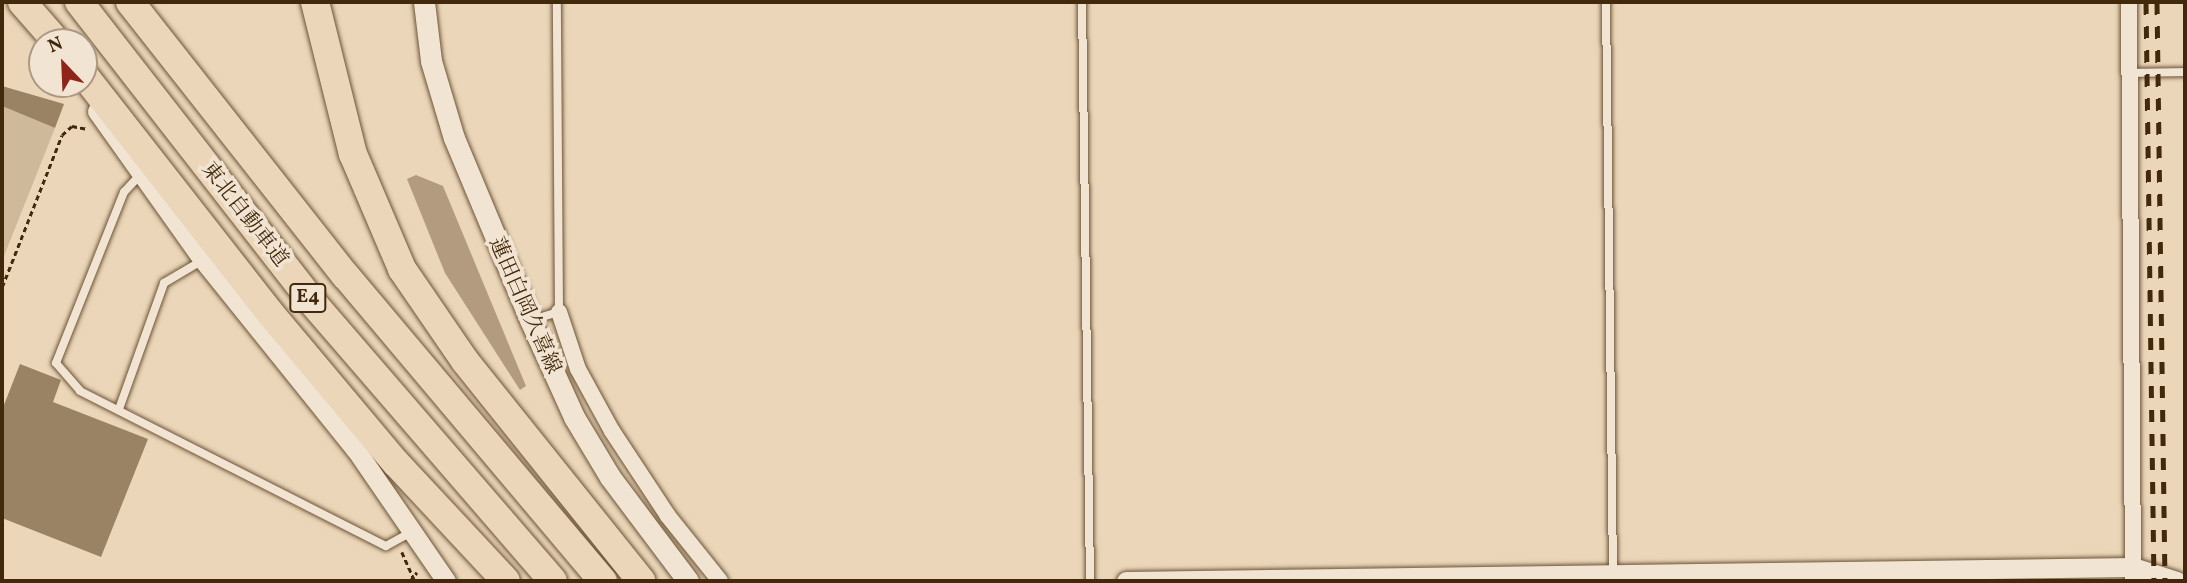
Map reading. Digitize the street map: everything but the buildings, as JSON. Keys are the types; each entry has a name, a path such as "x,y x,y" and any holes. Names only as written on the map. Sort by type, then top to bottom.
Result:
{"highway":[{"name":"東北自動車道","path":"79,2 313,303 554,581"},
{"name":"東北自動車道","path":"130,2 345,276 603,581"},
{"path":"315,2 336,88 367,192 419,298 641,581"},
{"path":"332,2 336,88"},
{"path":"20,5 43,28"},
{"path":"98,93 270,313 396,463 506,581"}],"main road":[{"name":"蓮田白岡久喜線","path":"424,2 431,61 454,138 574,417 610,477 688,581"}],"street":[{"path":"2129,2 2133,574"},
{"path":"20,5 39,28"},
{"path":"88,98 140,176 203,260 356,450 446,581"},
{"path":"559,312 578,369 626,454 720,581"},
{"path":"1126,581 2133,574 2177,581"}],"lane":[{"path":"530,320 559,312 557,2"},
{"path":"1083,2 1090,581"},
{"path":"1606,2 1614,579"},
{"path":"2130,73 2185,72"},
{"path":"140,176 124,192 56,363 80,391 386,546 411,532"},
{"path":"119,409 164,283 203,260"}],"path":[{"path":"2,286 62,135 72,127 112,133"},
{"path":"401,550 415,581"}],"shaded area":[{"path":"2,106 55,128 2,261"},
{"path":"416,175 443,186 526,386 520,390 445,273 407,179"}],"railway":[{"path":"2146,2 2154,581"},
{"path":"2157,2 2165,581"}]}
